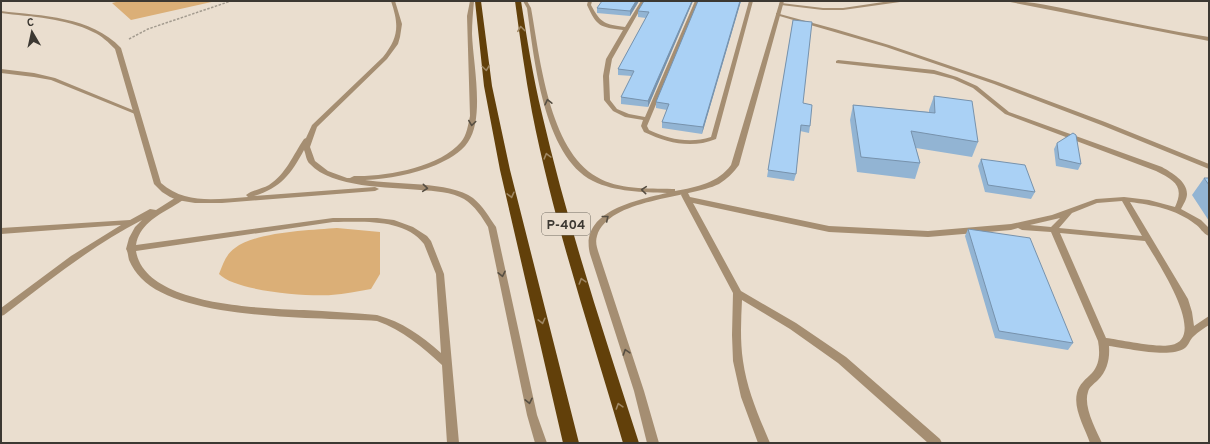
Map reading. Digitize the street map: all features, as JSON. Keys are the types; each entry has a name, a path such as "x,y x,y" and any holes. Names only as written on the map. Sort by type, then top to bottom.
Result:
{"highway":[{"name":"Р-404","path":"478,1 488,86 505,170 571,443"},
{"name":"Р-404","path":"518,1 531,88 560,207 631,443"}],"street":[{"path":"222,201 270,189 281,181 292,167 309,135 320,120 386,58 393,49 400,32 398,16 393,1"},
{"path":"331,176 357,179 412,171 434,163 454,152 466,142 471,133 474,109 469,11 472,1"},
{"path":"525,1 529,8 539,64 552,122 561,143 572,162 594,179 610,184 685,195 835,229 928,234 1011,227 1054,217 1096,201 1124,199 1149,202 1177,210 1198,222 1209,233"},
{"path":"590,1 589,5 596,21 605,26 627,28"},
{"path":"643,1 609,59 606,76 607,100 615,110 627,116 647,119"},
{"path":"697,1 644,126 646,131 655,136 678,142 695,144 706,142 714,138 751,1"},
{"path":"653,443 639,391 592,246 592,236 597,226 604,218 622,207 685,195 712,184 730,173 735,165 781,3 815,8 843,9 900,1"},
{"path":"1007,1 1043,6 1209,39"},
{"path":"1,12 48,18 85,27 103,35 118,48 158,184 167,194 196,201 222,201 402,186"},
{"path":"778,14 863,38 1057,105 1209,167"},
{"path":"838,62 934,72 955,78 975,88 1007,113 1159,169 1170,175 1180,184 1183,194 1177,210"},
{"path":"1,71 53,79 137,113"},
{"path":"309,135 307,152 312,163 320,170 331,176 347,181 430,188 449,192 465,197 482,211 492,227 532,415 541,443"},
{"path":"685,195 738,293 737,349 740,374 750,409 764,443"},
{"path":"1,313 98,242 130,222 181,198"},
{"path":"181,198 156,213 143,224 132,238 130,249 135,267 150,282 170,293 208,305 260,311 371,318 391,322 405,329 425,344 446,363"},
{"path":"1103,342 1173,349 1179,347 1186,341 1189,334 1190,323 1183,299 1124,199"},
{"path":"1054,230 1071,210"},
{"path":"130,249 333,220 377,220 402,225 410,229 424,238 431,248 439,268 453,443"},
{"path":"1,231 130,222"},
{"path":"1011,227 1147,240"},
{"path":"1054,230 1103,342 1104,361 1098,373 1086,383 1082,393 1083,405 1096,443"},
{"path":"738,293 793,326 842,360 936,443"},
{"path":"1189,334 1209,320"}],"path":[{"path":"118,48 132,37 148,29 231,1"}],"shaded area":[{"path":"120,1 216,1 131,20 112,3"},
{"path":"337,228 380,232 380,274 371,289 331,295 289,294 255,289 240,285 227,280 219,274 229,253 244,243 256,238 299,231"}],"building":[{"path":"602,1 636,1 630,11 597,8"},
{"path":"644,1 692,1 648,101 621,97 634,71 618,69 649,12 638,11"},
{"path":"698,1 740,1 703,127 662,122 669,104 656,102"},
{"path":"793,20 812,22 803,103 812,105 810,126 801,125 796,174 768,170"},
{"path":"934,96 972,101 978,142 911,131 920,163 861,157 853,105 935,113"},
{"path":"1073,133 1076,135 1081,164 1059,159 1057,143"},
{"path":"981,159 1025,165 1035,192 988,185"},
{"path":"1204,178 1209,178 1209,185"},
{"path":"968,229 1030,238 1073,343 999,331"}]}
